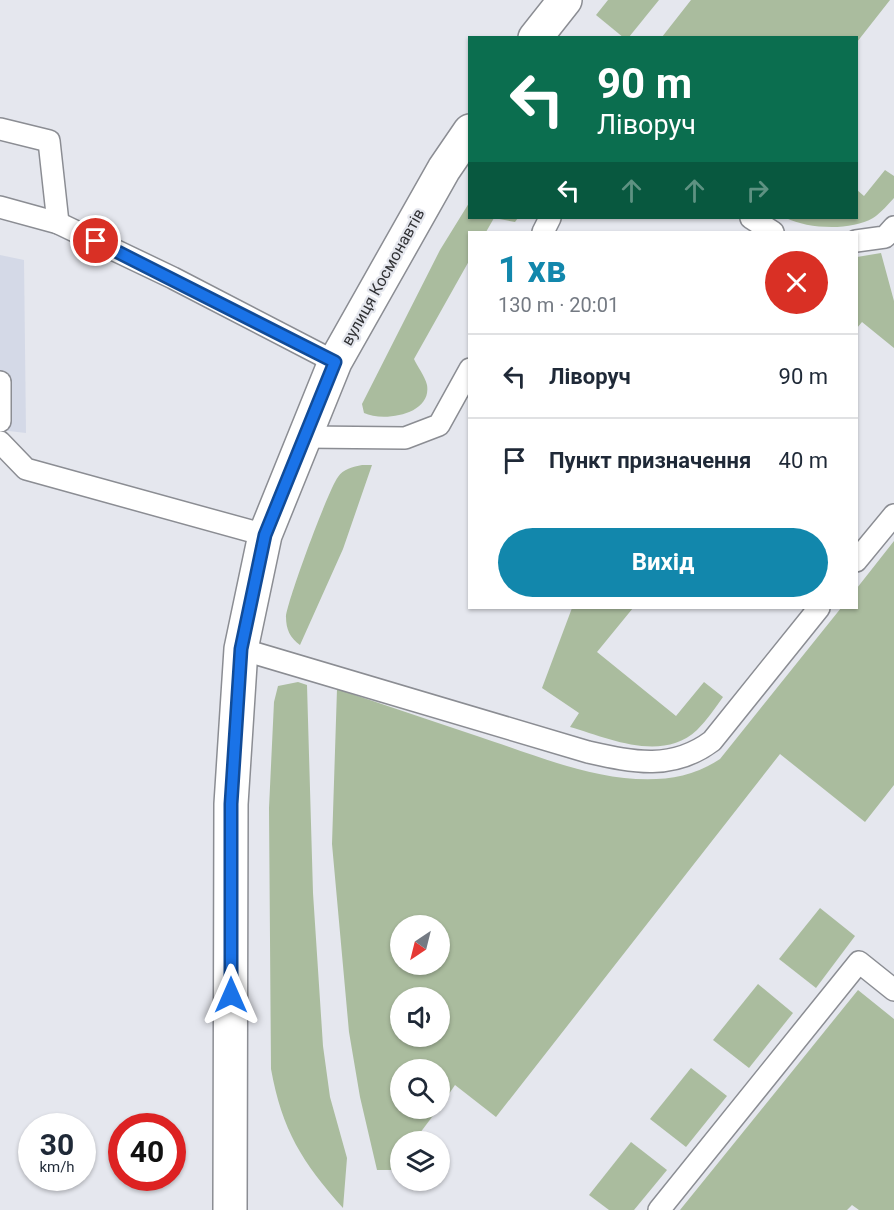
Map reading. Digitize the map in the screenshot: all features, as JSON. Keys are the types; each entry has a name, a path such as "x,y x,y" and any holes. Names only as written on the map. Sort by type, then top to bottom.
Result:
{"street":[{"path":"537,36 564,0"},
{"name":"вулиця Космонавтів","path":"230,1210 231,804 241,649 265,535 335,362 444,169 468,134"}],"lane":[{"path":"0,129 49,141 58,223"},
{"path":"0,207 58,223 173,278 335,362"},
{"path":"753,219 771,231"},
{"path":"858,241 885,237 894,227"},
{"path":"305,437 405,438 439,425 468,373"},
{"path":"0,382 0,421"},
{"path":"0,442 26,469 265,535"},
{"path":"858,559 894,515"},
{"path":"241,649 588,752 633,762 656,762 696,753 712,741 818,609"},
{"path":"659,1210 859,962 894,990"}],"shaded area":[{"path":"0,255 24,260 26,433 0,430"}],"green space":[{"path":"608,0 659,0 630,36 622,36 596,15"},
{"path":"691,0 890,0 858,41 858,36 663,36"},
{"path":"885,170 894,176 894,198 882,211 864,222 830,227 788,219 858,219 858,191 864,196"},
{"path":"468,205 468,219 493,219 487,231 468,231 468,263 414,359 427,385 427,395 422,403 404,414 394,416 372,416 364,413 362,404 440,250"},
{"path":"499,219 517,219 515,222"},
{"path":"881,253 894,301 894,348 862,322 858,327 858,257"},
{"path":"362,465 372,465 343,549 300,645 289,633 286,617 300,570 317,523 338,477 345,470"},
{"path":"894,541 894,785 865,822 780,754 496,1117 455,1085 450,1092 450,1059 390,1059 390,1119 430,1119 422,1131 390,1131 390,1170 377,1170 360,1097 349,1032 332,844 337,689 537,757 600,774 632,779 663,779 693,772 720,759 840,609 858,609 858,587"},
{"path":"572,609 632,609 597,652 676,716 704,682 723,697 697,730 683,740 668,745 651,746 635,745 570,727 579,713 542,688"},
{"path":"298,682 307,685 313,893 323,1046 330,1097 347,1158 343,1208 316,1175 296,1144 281,1110 271,1069 269,808 274,702 278,686"},
{"path":"820,908 855,936 816,988 779,959"},
{"path":"758,984 793,1013 749,1068 713,1040"},
{"path":"858,990 894,1019 894,1210 859,1210 852,1205 847,1210 680,1210"},
{"path":"691,1068 727,1096 686,1147 650,1119"},
{"path":"631,1142 667,1170 634,1210 609,1210 589,1195"}],"route":[{"path":"96,241 335,362 265,535 241,649 231,804 231,995"}]}
